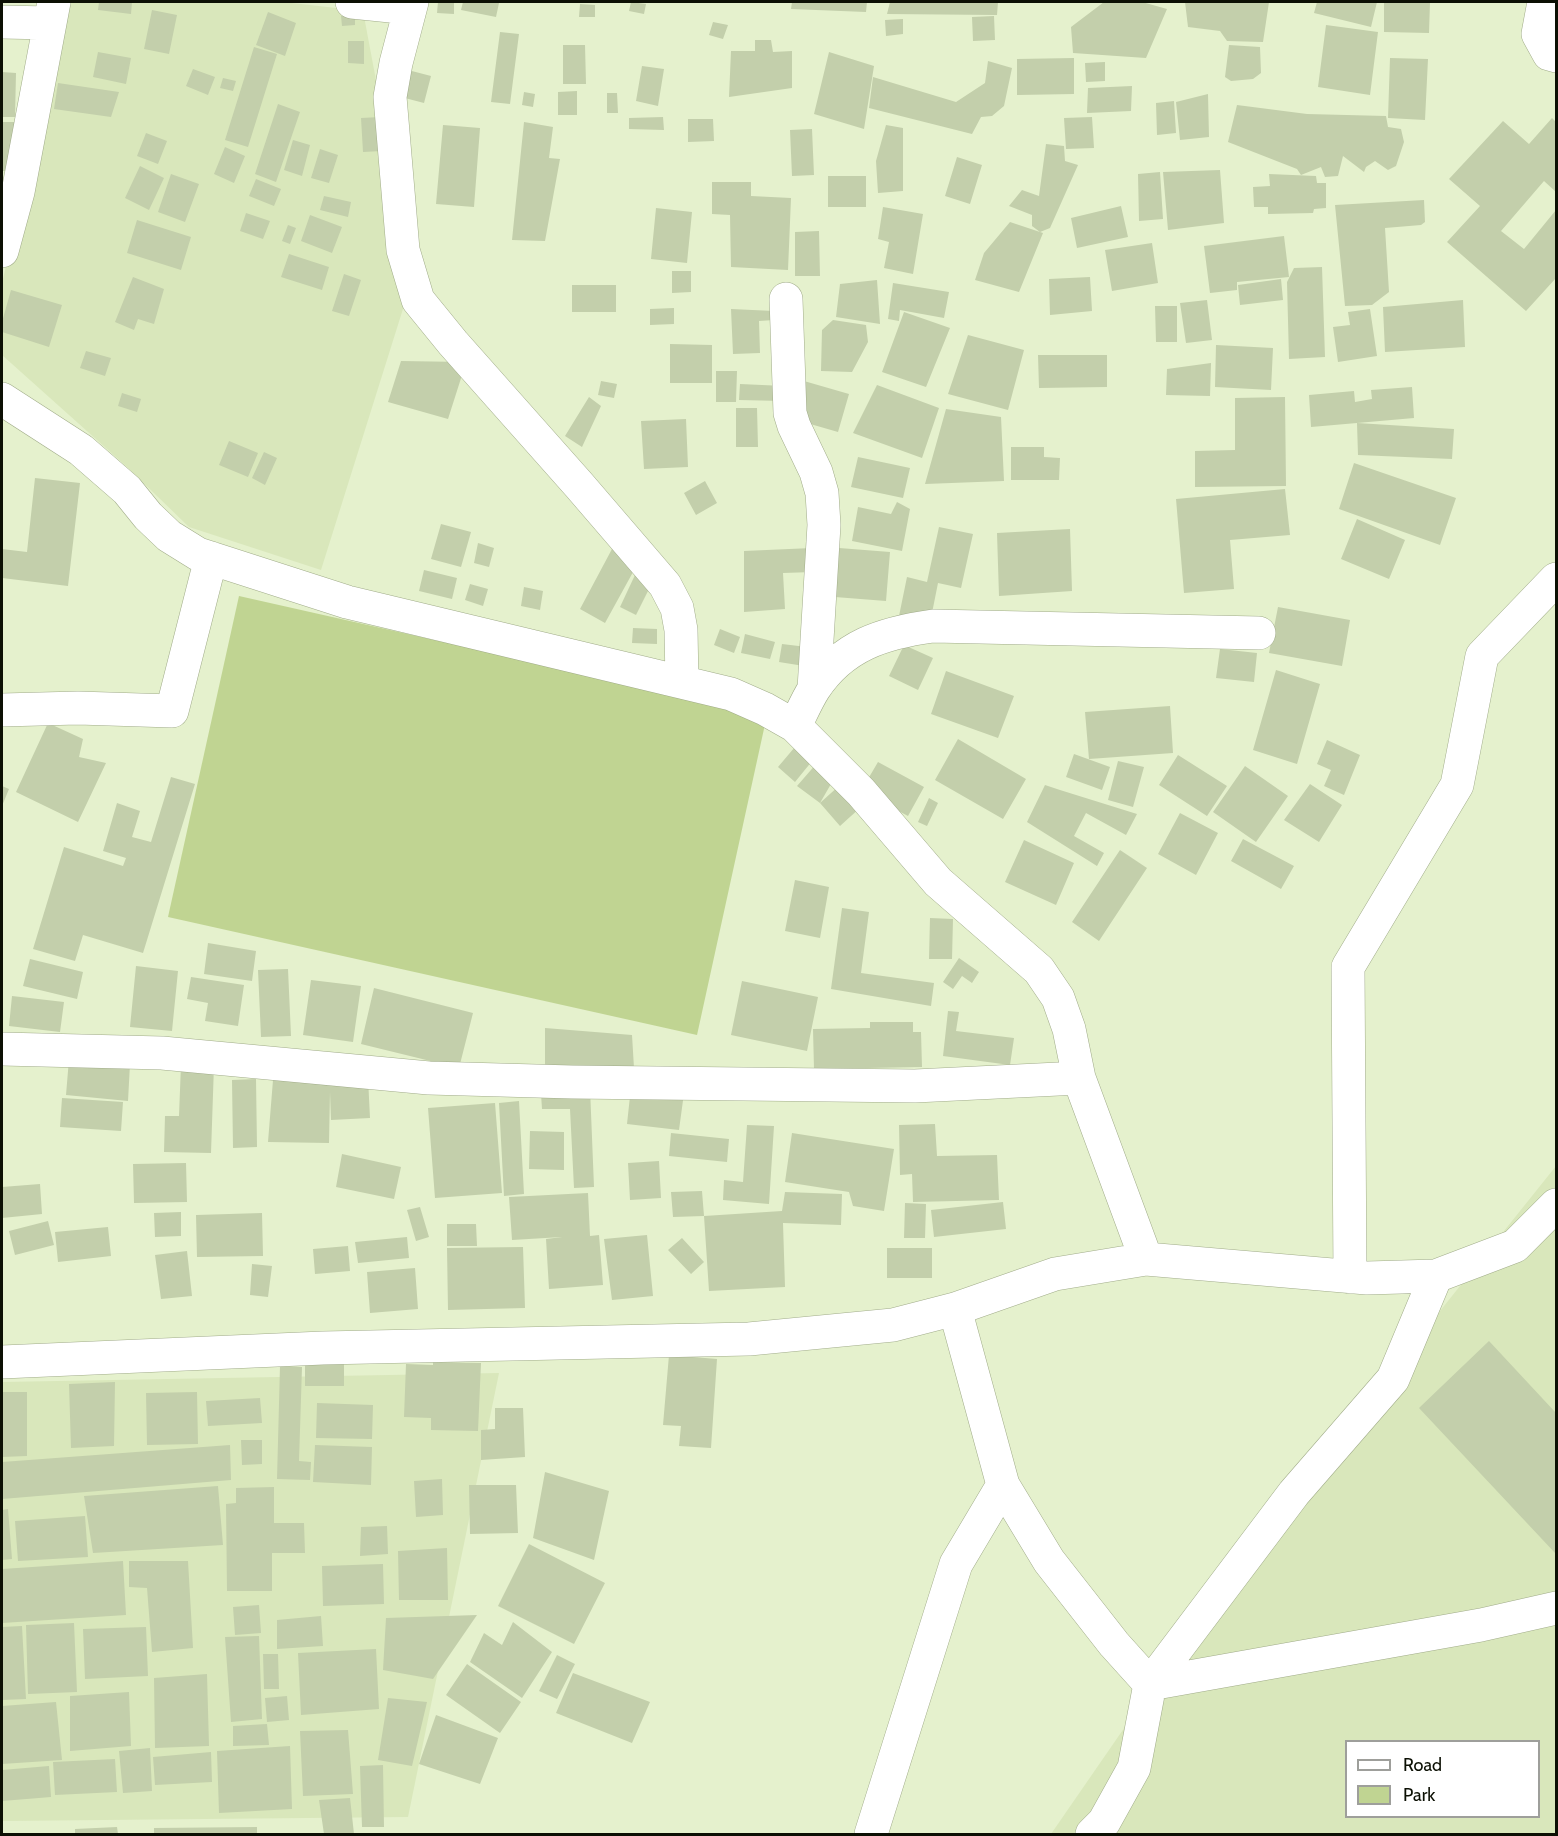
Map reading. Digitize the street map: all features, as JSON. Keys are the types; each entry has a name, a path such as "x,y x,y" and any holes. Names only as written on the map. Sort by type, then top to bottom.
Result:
{"street":[{"path":"352,2 411,5 390,97 403,250 418,300 665,585 677,608 681,630 682,682"},
{"path":"1544,2 1538,34 1549,54 1557,56"},
{"path":"2,22 52,12 18,192 2,251"},
{"path":"786,299 790,412 794,426 816,472 822,493 824,525 814,689"},
{"path":"2,399 81,450 127,490 148,516 169,536 198,555 347,602 732,694 795,726 861,792 938,882 1039,970 1058,998 1069,1029 1079,1078 1146,1259"},
{"path":"2,710 78,708 172,711 211,558"},
{"path":"1350,1276 1348,967 1457,785 1482,656 1557,579"},
{"path":"795,726 814,689 836,662 860,645 899,631 933,626 1259,633"},
{"path":"2,1049 162,1053 429,1078 572,1082 915,1086 1079,1078"},
{"path":"2,1362 323,1348 748,1339 893,1325 955,1309 1055,1274 1146,1259 1367,1278 1436,1276 1515,1246 1557,1206"},
{"path":"1092,1834 1104,1822 1134,1768 1150,1684 1294,1493 1393,1379 1436,1276"},
{"path":"955,1309 1003,1485 1049,1561 1114,1644 1150,1684"},
{"path":"871,1834 956,1564 1003,1485"},
{"path":"1150,1684 1557,1608"}],"shaded area":[{"path":"69,2 283,2 363,11 413,277 321,570 189,527 126,466 2,355 2,283"},
{"path":"1556,1166 1556,1834 1051,1834 1236,1566"},
{"path":"499,1373 408,1817 2,1821 2,1382"}],"green space":[{"path":"239,596 767,715 697,1035 168,917"}],"building":[{"path":"99,2 132,2 131,14 98,10"},
{"path":"438,2 454,2 454,14 437,13"},
{"path":"463,2 499,3 496,17 461,10"},
{"path":"631,2 646,4 644,14 629,11"},
{"path":"792,2 867,2 866,12 791,9"},
{"path":"890,2 998,2 997,15 887,14"},
{"path":"1104,2 1142,2 1167,9 1146,58 1073,53 1071,27"},
{"path":"1185,2 1269,2 1263,42 1227,41 1220,31 1188,27"},
{"path":"1317,2 1377,2 1371,27 1314,13"},
{"path":"1384,2 1430,2 1429,33 1384,32"},
{"path":"580,4 595,5 595,17 579,17"},
{"path":"152,10 177,15 169,54 144,49"},
{"path":"268,12 296,23 285,56 256,45"},
{"path":"355,15 355,25 342,26 341,16"},
{"path":"994,16 995,40 973,41 972,17"},
{"path":"903,19 903,34 886,36 885,20"},
{"path":"713,22 728,25 723,39 709,35"},
{"path":"1326,25 1378,32 1370,95 1318,87"},
{"path":"500,32 519,34 510,104 491,102"},
{"path":"755,40 771,40 773,52 792,51 792,88 729,97 731,51 755,51"},
{"path":"348,41 364,41 364,64 348,63"},
{"path":"563,45 585,45 586,84 563,84"},
{"path":"1229,45 1260,47 1261,73 1253,79 1231,81 1225,77"},
{"path":"254,47 277,54 248,147 225,140"},
{"path":"98,52 131,58 126,84 93,77"},
{"path":"829,52 874,66 864,129 814,114"},
{"path":"1074,58 1074,94 1017,95 1017,59"},
{"path":"1390,58 1428,59 1425,120 1388,118"},
{"path":"988,61 1012,68 1004,106 992,116 981,117 972,134 869,108 873,77 956,102 985,83"},
{"path":"1105,62 1105,81 1086,82 1085,63"},
{"path":"642,66 664,69 658,106 636,101"},
{"path":"193,69 215,77 208,95 186,86"},
{"path":"408,70 431,76 424,103 401,97"},
{"path":"2,72 16,73 15,117 2,117"},
{"path":"223,78 236,81 233,91 220,88"},
{"path":"58,83 119,92 111,117 54,109"},
{"path":"1132,86 1131,111 1087,113 1088,88"},
{"path":"577,91 577,115 558,115 558,92"},
{"path":"524,92 535,94 533,107 522,105"},
{"path":"607,93 617,93 618,113 607,113"},
{"path":"1208,94 1209,137 1180,140 1176,102"},
{"path":"1174,101 1176,133 1157,135 1156,103"},
{"path":"278,104 300,112 276,182 255,174"},
{"path":"1237,105 1307,114 1386,116 1388,127 1401,129 1404,142 1396,166 1388,170 1375,161 1366,167 1364,172 1343,156 1338,176 1325,177 1321,167 1301,175 1297,169 1228,142"},
{"path":"380,117 382,151 363,152 361,118"},
{"path":"663,117 664,130 629,129 629,118"},
{"path":"1092,117 1094,148 1066,149 1064,118"},
{"path":"1552,118 1556,122 1556,192 1544,181 1501,231 1524,249 1556,210 1556,278 1526,311 1447,242 1480,206 1449,179 1503,121 1529,144"},
{"path":"688,119 713,119 714,141 688,142"},
{"path":"2,122 19,122 20,171 2,171"},
{"path":"524,122 553,127 549,158 560,159 545,241 512,240"},
{"path":"443,125 480,128 474,207 436,204"},
{"path":"886,125 903,128 903,191 878,193 876,161"},
{"path":"812,129 814,175 792,176 790,130"},
{"path":"146,133 167,141 158,164 137,156"},
{"path":"293,140 310,145 302,176 284,170"},
{"path":"1046,144 1064,146 1065,161 1078,165 1050,228 1040,232 1032,226 1032,215 1009,206 1022,190 1039,196"},
{"path":"225,147 245,156 234,183 214,174"},
{"path":"320,149 338,155 329,183 311,178"},
{"path":"957,157 982,165 970,204 945,196"},
{"path":"140,166 164,178 149,210 125,198"},
{"path":"1220,170 1224,223 1168,230 1163,172"},
{"path":"1160,172 1163,219 1139,221 1138,174"},
{"path":"171,174 199,184 185,222 158,212"},
{"path":"1269,174 1316,176 1317,183 1326,183 1326,208 1314,209 1313,213 1268,214 1268,207 1254,207 1253,187 1270,186"},
{"path":"828,176 866,176 866,207 828,207"},
{"path":"256,179 281,189 274,206 249,196"},
{"path":"712,182 751,182 751,196 791,198 788,270 731,267 730,215 712,214"},
{"path":"324,196 351,202 348,217 320,210"},
{"path":"1424,200 1425,222 1421,225 1385,228 1389,292 1372,305 1345,306 1335,205"},
{"path":"1121,206 1128,237 1077,248 1071,218"},
{"path":"883,207 923,214 913,274 884,268 889,242 878,239"},
{"path":"656,208 692,212 687,263 651,259"},
{"path":"246,213 270,221 263,239 240,231"},
{"path":"310,215 342,227 332,253 301,241"},
{"path":"137,220 191,237 181,270 127,253"},
{"path":"1010,222 1043,233 1019,292 975,280 984,253"},
{"path":"288,225 296,228 290,244 282,241"},
{"path":"819,231 820,276 795,276 795,232"},
{"path":"1284,236 1289,277 1237,282 1237,290 1210,293 1204,246"},
{"path":"1152,243 1158,283 1112,291 1105,250"},
{"path":"289,254 329,267 322,290 281,277"},
{"path":"1322,267 1325,357 1289,359 1287,282 1294,268"},
{"path":"672,271 691,271 691,292 672,293"},
{"path":"344,274 361,280 349,316 332,311"},
{"path":"133,277 164,289 154,324 138,319 134,330 115,322"},
{"path":"1090,277 1092,311 1050,315 1049,279"},
{"path":"1281,279 1283,300 1240,305 1238,285"},
{"path":"877,280 880,324 836,317 840,284"},
{"path":"893,283 949,292 944,318 900,310 899,321 888,319"},
{"path":"572,285 616,285 616,312 572,312"},
{"path":"11,290 62,305 49,347 2,332 2,322"},
{"path":"1207,300 1212,340 1186,343 1180,303"},
{"path":"1463,300 1465,347 1385,352 1383,307"},
{"path":"1155,306 1177,306 1177,342 1156,342"},
{"path":"674,308 674,324 650,325 650,309"},
{"path":"731,309 774,311 774,320 759,321 760,353 733,354"},
{"path":"1370,309 1377,356 1338,362 1333,327 1350,325 1348,312"},
{"path":"904,312 950,328 926,387 882,372"},
{"path":"833,320 866,325 868,342 852,372 821,371 822,330"},
{"path":"968,335 1024,350 1008,410 948,394"},
{"path":"670,344 712,345 712,383 670,383"},
{"path":"1216,345 1273,348 1271,390 1215,387"},
{"path":"86,351 111,358 105,376 80,368"},
{"path":"1038,355 1107,355 1107,387 1039,388"},
{"path":"401,361 463,362 463,372 448,419 388,402"},
{"path":"1211,363 1210,396 1166,395 1167,369"},
{"path":"716,371 737,371 736,402 716,402"},
{"path":"601,381 617,384 614,398 598,395"},
{"path":"804,381 849,394 838,432 793,419"},
{"path":"740,384 784,386 783,401 739,400"},
{"path":"877,385 939,408 922,458 853,433"},
{"path":"1412,387 1414,418 1311,427 1309,395 1354,391 1355,402 1372,399 1371,390"},
{"path":"122,393 141,399 137,412 118,406"},
{"path":"589,397 601,406 582,447 565,436"},
{"path":"1285,397 1286,486 1195,487 1195,451 1235,450 1235,398"},
{"path":"736,408 757,408 758,447 736,447"},
{"path":"946,409 1001,417 1004,481 925,484"},
{"path":"686,419 688,467 644,469 641,421"},
{"path":"1357,423 1454,429 1452,459 1358,455"},
{"path":"229,441 258,453 248,477 219,465"},
{"path":"1011,447 1044,447 1044,457 1060,458 1059,480 1011,480"},
{"path":"264,452 277,458 265,485 252,478"},
{"path":"858,457 910,468 903,498 851,487"},
{"path":"1354,463 1456,498 1440,545 1339,509"},
{"path":"35,478 80,483 68,586 2,578 2,549 27,552"},
{"path":"705,481 717,503 696,515 684,493"},
{"path":"1285,489 1290,535 1230,540 1234,589 1184,593 1176,499"},
{"path":"897,502 910,509 902,551 852,541 858,507 891,514"},
{"path":"1357,519 1405,540 1389,579 1341,559"},
{"path":"441,524 471,532 461,567 431,559"},
{"path":"939,527 973,534 961,588 938,583 930,623 899,616 907,577 927,582"},
{"path":"1070,529 1072,591 999,596 997,533"},
{"path":"478,543 494,548 489,567 474,563"},
{"path":"812,548 813,572 783,573 785,609 744,612 744,551"},
{"path":"839,548 890,552 886,601 835,597"},
{"path":"612,549 638,563 605,623 580,609"},
{"path":"424,570 457,578 452,599 419,591"},
{"path":"635,575 652,583 636,615 620,607"},
{"path":"470,584 488,589 483,606 465,600"},
{"path":"524,587 543,591 540,610 521,606"},
{"path":"1278,607 1350,620 1342,666 1269,653"},
{"path":"633,628 657,629 657,644 632,643"},
{"path":"720,629 740,637 734,653 714,645"},
{"path":"745,634 775,642 770,659 741,653"},
{"path":"782,644 807,647 804,666 779,662"},
{"path":"904,645 933,658 918,690 889,676"},
{"path":"1220,649 1257,653 1254,682 1216,678"},
{"path":"1276,670 1320,684 1297,764 1253,750"},
{"path":"946,671 1014,696 998,738 931,714"},
{"path":"1170,706 1173,753 1089,759 1085,712"},
{"path":"48,723 83,739 79,757 106,763 78,822 16,792"},
{"path":"958,739 1026,779 1003,819 935,780"},
{"path":"1327,740 1360,755 1344,795 1324,786 1331,770 1317,764"},
{"path":"800,741 817,755 795,782 778,767"},
{"path":"1074,754 1110,767 1102,790 1066,777"},
{"path":"1178,755 1227,786 1207,816 1159,785"},
{"path":"1118,761 1144,767 1133,807 1108,800"},
{"path":"878,762 924,787 908,816 861,791"},
{"path":"817,763 835,777 820,803 797,786"},
{"path":"1245,766 1288,796 1256,842 1213,812"},
{"path":"171,777 195,784 143,953 83,935 75,961 33,949 64,847 123,866 126,858 103,851 117,803 140,811 132,837 151,842"},
{"path":"841,784 861,807 840,826 820,803"},
{"path":"1310,784 1342,805 1319,842 1284,820"},
{"path":"1045,785 1137,814 1126,835 1086,813 1074,836 1104,853 1097,866 1027,822"},
{"path":"2,786 9,789 2,806"},
{"path":"929,798 938,803 927,826 918,822"},
{"path":"1180,813 1218,833 1196,875 1158,854"},
{"path":"1243,839 1294,866 1281,889 1231,861"},
{"path":"1024,840 1074,863 1056,905 1005,882"},
{"path":"1120,850 1147,868 1099,941 1072,922"},
{"path":"795,880 829,887 820,938 785,931"},
{"path":"842,908 869,912 861,973 934,983 931,1006 831,989"},
{"path":"930,918 953,919 952,959 929,959"},
{"path":"208,943 256,951 252,981 204,974"},
{"path":"959,958 979,972 972,983 962,976 953,989 943,982"},
{"path":"30,959 83,972 77,999 23,986"},
{"path":"136,966 178,971 172,1031 130,1027"},
{"path":"288,969 291,1036 261,1037 258,970"},
{"path":"191,977 244,985 238,1026 205,1021 208,1003 187,999"},
{"path":"311,980 361,986 353,1042 303,1035"},
{"path":"742,981 818,997 807,1051 731,1035"},
{"path":"374,988 473,1013 459,1068 361,1044"},
{"path":"12,996 64,1002 60,1032 9,1026"},
{"path":"948,1011 959,1012 956,1031 1014,1038 1010,1065 943,1056"},
{"path":"870,1022 913,1022 913,1032 921,1032 922,1067 814,1069 813,1029 870,1028"},
{"path":"545,1028 632,1035 634,1068 545,1072"},
{"path":"69,1059 130,1064 128,1101 66,1095"},
{"path":"181,1064 214,1065 211,1153 164,1152 165,1116 179,1116"},
{"path":"368,1078 370,1118 331,1120 330,1092 329,1143 268,1142 273,1080"},
{"path":"256,1079 257,1147 233,1148 232,1080"},
{"path":"631,1087 684,1093 679,1130 627,1124"},
{"path":"590,1088 594,1187 574,1188 570,1109 542,1109 541,1094"},
{"path":"62,1098 123,1102 121,1131 60,1127"},
{"path":"519,1101 524,1194 504,1196 499,1103"},
{"path":"495,1103 502,1193 435,1198 428,1108"},
{"path":"935,1124 937,1156 997,1155 999,1200 913,1202 912,1174 900,1175 899,1125"},
{"path":"747,1125 774,1126 769,1204 723,1200 724,1180 743,1182"},
{"path":"530,1131 564,1132 564,1170 529,1169"},
{"path":"671,1133 729,1139 727,1162 669,1156"},
{"path":"792,1133 894,1149 884,1211 853,1206 849,1192 785,1182"},
{"path":"342,1154 401,1167 394,1199 336,1187"},
{"path":"659,1161 661,1198 630,1200 628,1163"},
{"path":"186,1163 187,1202 134,1203 133,1164"},
{"path":"40,1184 42,1214 2,1218 2,1187"},
{"path":"702,1191 704,1216 673,1217 671,1192"},
{"path":"785,1192 842,1194 841,1225 783,1223 785,1287 709,1291 704,1216 782,1211"},
{"path":"588,1193 590,1236 599,1235 603,1285 549,1289 546,1239 562,1237 512,1240 509,1197"},
{"path":"1003,1202 1006,1229 934,1237 931,1210"},
{"path":"905,1203 926,1204 925,1238 904,1238"},
{"path":"420,1207 429,1237 416,1241 407,1210"},
{"path":"181,1212 181,1236 155,1237 154,1213"},
{"path":"262,1213 263,1256 197,1257 196,1215"},
{"path":"48,1221 54,1245 15,1255 9,1231"},
{"path":"447,1224 476,1224 477,1246 447,1246"},
{"path":"108,1227 111,1256 58,1262 55,1232"},
{"path":"647,1235 653,1296 612,1300 604,1239"},
{"path":"407,1237 409,1258 358,1263 355,1242"},
{"path":"682,1238 704,1262 691,1274 668,1250"},
{"path":"348,1246 350,1271 315,1274 313,1249"},
{"path":"523,1247 525,1308 448,1310 447,1248"},
{"path":"887,1248 932,1248 932,1278 887,1278"},
{"path":"187,1251 192,1296 161,1299 155,1255"},
{"path":"252,1264 272,1266 268,1297 250,1295"},
{"path":"415,1268 418,1309 370,1313 367,1272"},
{"path":"1489,1341 1556,1413 1556,1554 1419,1408"},
{"path":"669,1355 717,1359 711,1448 679,1446 681,1426 663,1425"},
{"path":"305,1359 344,1359 344,1386 305,1386"},
{"path":"433,1362 481,1363 478,1431 431,1430 431,1418 404,1417 406,1364 433,1365"},
{"path":"280,1366 302,1367 299,1461 311,1462 310,1480 277,1479"},
{"path":"115,1382 114,1446 71,1448 69,1384"},
{"path":"2,1392 27,1392 27,1456 2,1457"},
{"path":"197,1392 198,1444 147,1445 146,1393"},
{"path":"260,1398 262,1423 208,1426 206,1401"},
{"path":"317,1403 373,1405 372,1439 316,1438"},
{"path":"495,1408 523,1408 525,1457 481,1460 481,1430 495,1429"},
{"path":"241,1440 262,1440 262,1464 242,1465"},
{"path":"230,1445 231,1480 2,1499 2,1462"},
{"path":"315,1445 372,1447 371,1485 313,1482"},
{"path":"545,1472 609,1491 594,1560 533,1538"},
{"path":"442,1479 443,1515 416,1517 414,1481"},
{"path":"469,1485 516,1485 518,1533 470,1534"},
{"path":"218,1486 223,1545 93,1553 84,1496"},
{"path":"274,1487 274,1523 304,1523 305,1553 272,1553 272,1591 227,1591 226,1504 236,1503 236,1488"},
{"path":"8,1509 12,1559 2,1560 2,1510"},
{"path":"85,1516 88,1557 18,1561 15,1521"},
{"path":"387,1526 388,1554 360,1556 361,1527"},
{"path":"529,1544 605,1583 574,1644 498,1606"},
{"path":"447,1548 448,1600 399,1600 398,1551"},
{"path":"123,1561 126,1615 2,1623 2,1569"},
{"path":"129,1561 188,1561 193,1648 152,1652 147,1588 129,1587"},
{"path":"383,1564 384,1604 323,1606 322,1566"},
{"path":"259,1605 261,1633 235,1635 233,1607"},
{"path":"477,1615 433,1679 383,1670 386,1618"},
{"path":"321,1616 323,1646 277,1649 277,1620"},
{"path":"513,1622 552,1652 522,1698 470,1662 484,1633 502,1645"},
{"path":"74,1623 77,1692 28,1694 26,1625"},
{"path":"22,1626 26,1699 2,1700 2,1627"},
{"path":"146,1627 148,1676 85,1679 83,1629"},
{"path":"259,1636 262,1719 231,1722 225,1637"},
{"path":"376,1649 379,1709 301,1715 298,1653"},
{"path":"263,1654 278,1654 279,1689 264,1689"},
{"path":"557,1655 575,1664 557,1699 539,1691"},
{"path":"467,1664 521,1702 500,1733 446,1695"},
{"path":"573,1673 650,1702 632,1743 556,1713"},
{"path":"207,1674 209,1746 155,1748 154,1678"},
{"path":"129,1692 131,1746 70,1751 70,1696"},
{"path":"287,1696 289,1720 267,1722 265,1698"},
{"path":"388,1698 427,1702 412,1766 378,1760"},
{"path":"56,1702 62,1760 2,1764 2,1706"},
{"path":"436,1715 498,1738 480,1784 419,1764"},
{"path":"267,1724 269,1745 233,1746 233,1726"},
{"path":"348,1730 353,1794 303,1796 300,1731"},
{"path":"290,1746 292,1809 219,1813 217,1751"},
{"path":"150,1748 152,1791 123,1793 119,1751"},
{"path":"211,1752 212,1782 155,1785 153,1757"},
{"path":"115,1759 117,1792 55,1795 53,1762"},
{"path":"383,1765 384,1827 362,1827 360,1766"},
{"path":"49,1766 51,1797 2,1801 2,1770"},
{"path":"350,1798 354,1834 324,1834 319,1800"},
{"path":"117,1827 118,1834 75,1834 75,1829"},
{"path":"257,1827 257,1834 154,1834 154,1828"}]}
